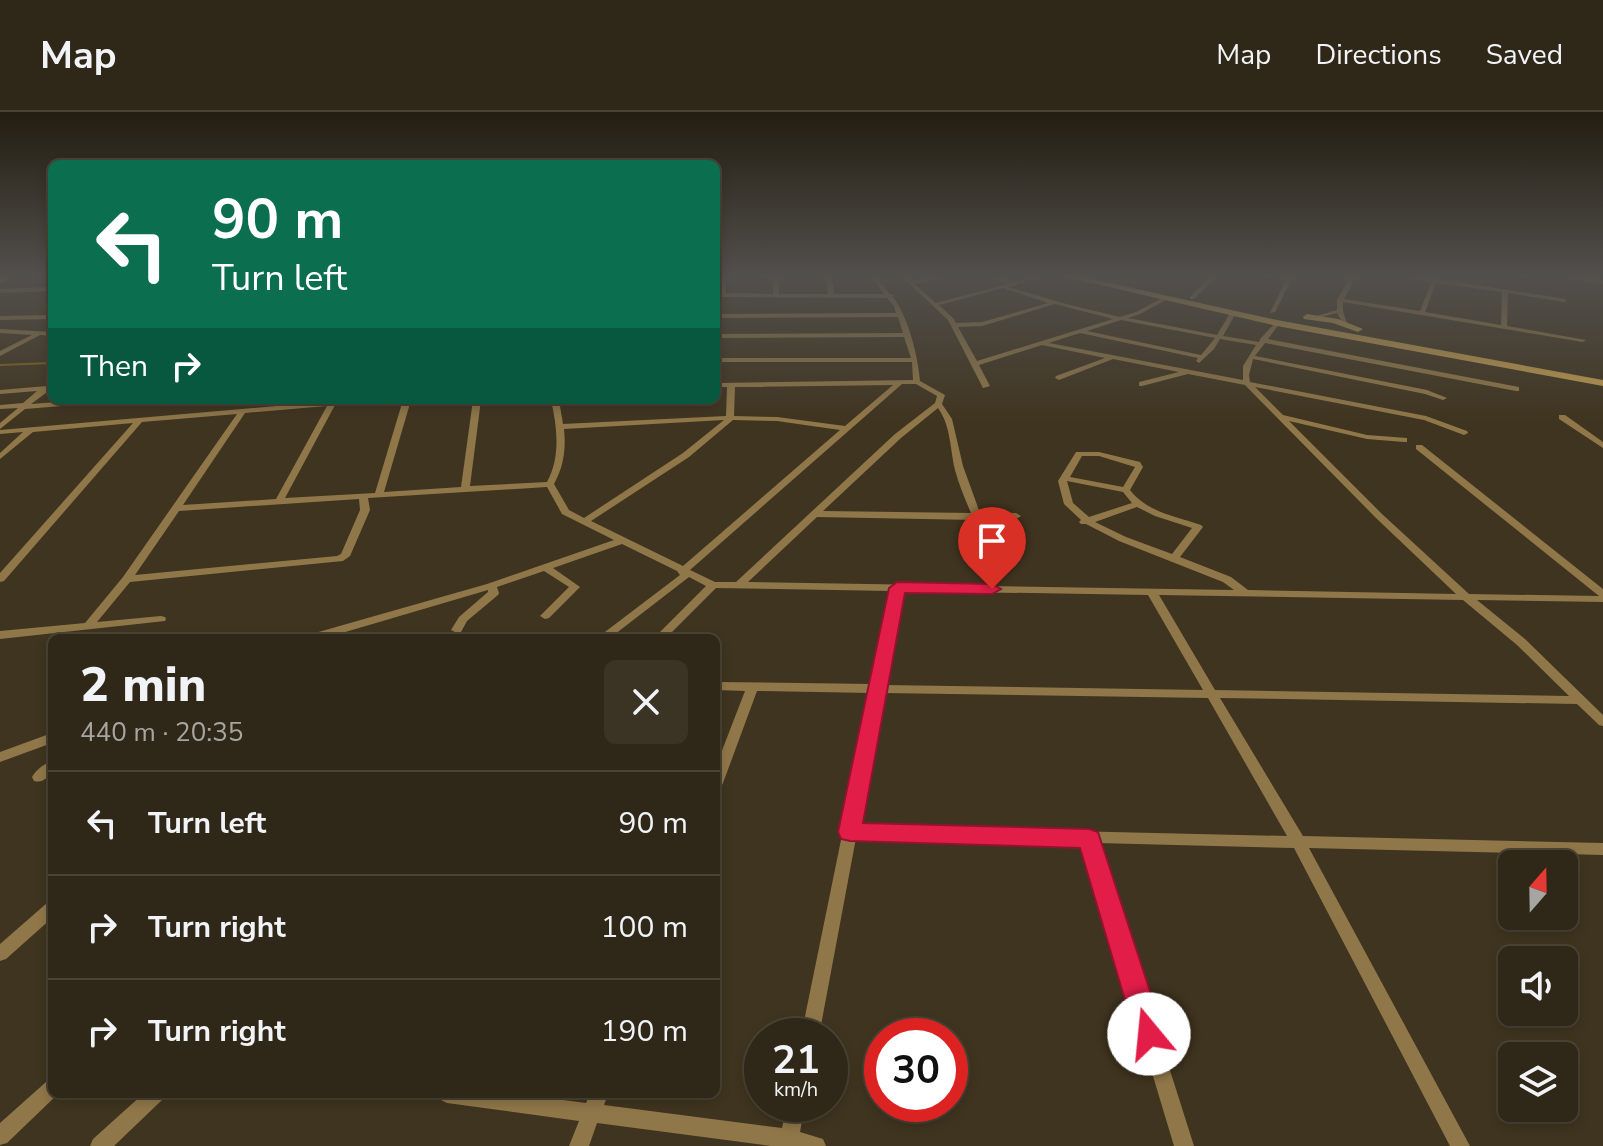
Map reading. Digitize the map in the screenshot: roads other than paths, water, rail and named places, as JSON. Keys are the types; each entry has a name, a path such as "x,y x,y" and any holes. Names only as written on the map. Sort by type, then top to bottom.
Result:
{"main road":[{"path":"1291,325 1370,336 1603,379"},
{"path":"1328,331 1346,330 1348,325"},
{"path":"1350,325 1370,336 1603,379"}],"street":[{"path":"905,325 915,360 917,382"},
{"path":"955,325 986,386"},
{"path":"975,364 1097,325"},
{"path":"1158,325 1516,389"},
{"path":"1142,384 1191,371 1225,325"},
{"path":"1275,325 1252,357 1244,375 1247,383 1334,473 1465,596 1521,642 1603,722"},
{"path":"1494,325 1583,340"},
{"path":"0,331 48,334"},
{"path":"1078,331 1202,357"},
{"path":"0,354 37,334"},
{"path":"720,336 908,335"},
{"path":"1040,343 1426,418 1464,433"},
{"path":"1252,357 1427,392 1443,398"},
{"path":"1059,378 1111,358"},
{"path":"720,360 915,360"},
{"path":"608,634 685,573 900,382"},
{"path":"720,385 917,382 941,395 938,404 898,436 739,585"},
{"path":"583,522 686,455 730,419 731,385"},
{"path":"0,392 48,388"},
{"path":"0,429 48,388"},
{"path":"0,407 55,404"},
{"path":"0,429 29,431 138,422 300,404"},
{"path":"279,501 332,404"},
{"path":"378,496 406,404"},
{"path":"465,490 476,404"},
{"path":"550,484 558,471 561,427 556,404"},
{"path":"938,404 947,414 960,474 977,517"},
{"path":"90,623 127,579 242,412"},
{"path":"1280,417 1367,437 1404,440"},
{"path":"1562,417 1603,446"},
{"path":"561,427 730,419 807,419 848,429"},
{"path":"0,579 138,422"},
{"path":"0,457 29,431"},
{"path":"1419,447 1603,597"},
{"path":"1126,490 1139,465 1099,454 1079,454 1069,464 1064,478 1063,494 1084,522 1229,578 1245,593"},
{"path":"1064,478 1126,490 1150,513 1198,527 1174,558"},
{"path":"176,508 550,484"},
{"path":"550,484 565,512 713,585 1603,597"},
{"path":"127,579 339,559 345,556 365,510 363,498"},
{"path":"1084,522 1138,504"},
{"path":"817,514 1016,516"},
{"path":"326,634 491,586 623,540"},
{"path":"545,616 575,587 546,568"},
{"path":"664,634 713,585"},
{"path":"457,630 463,619 494,593 491,586"},
{"path":"814,1018 897,588"},
{"path":"1151,591 1299,843 1460,1146"},
{"path":"0,635 90,623 161,619"},
{"path":"720,686 1579,700"},
{"path":"720,772 752,687"},
{"path":"0,757 48,739"},
{"path":"39,777 48,769"},
{"path":"850,832 1603,849"},
{"path":"1089,838 1184,1146"},
{"path":"0,954 48,912"},
{"path":"0,1136 48,1092"},
{"path":"100,1146 152,1098"},
{"path":"478,1098 816,1146"},
{"path":"579,1146 598,1098"},
{"path":"789,1142 793,1122"}],"waterway":[{"path":"0,365 48,363"}]}
